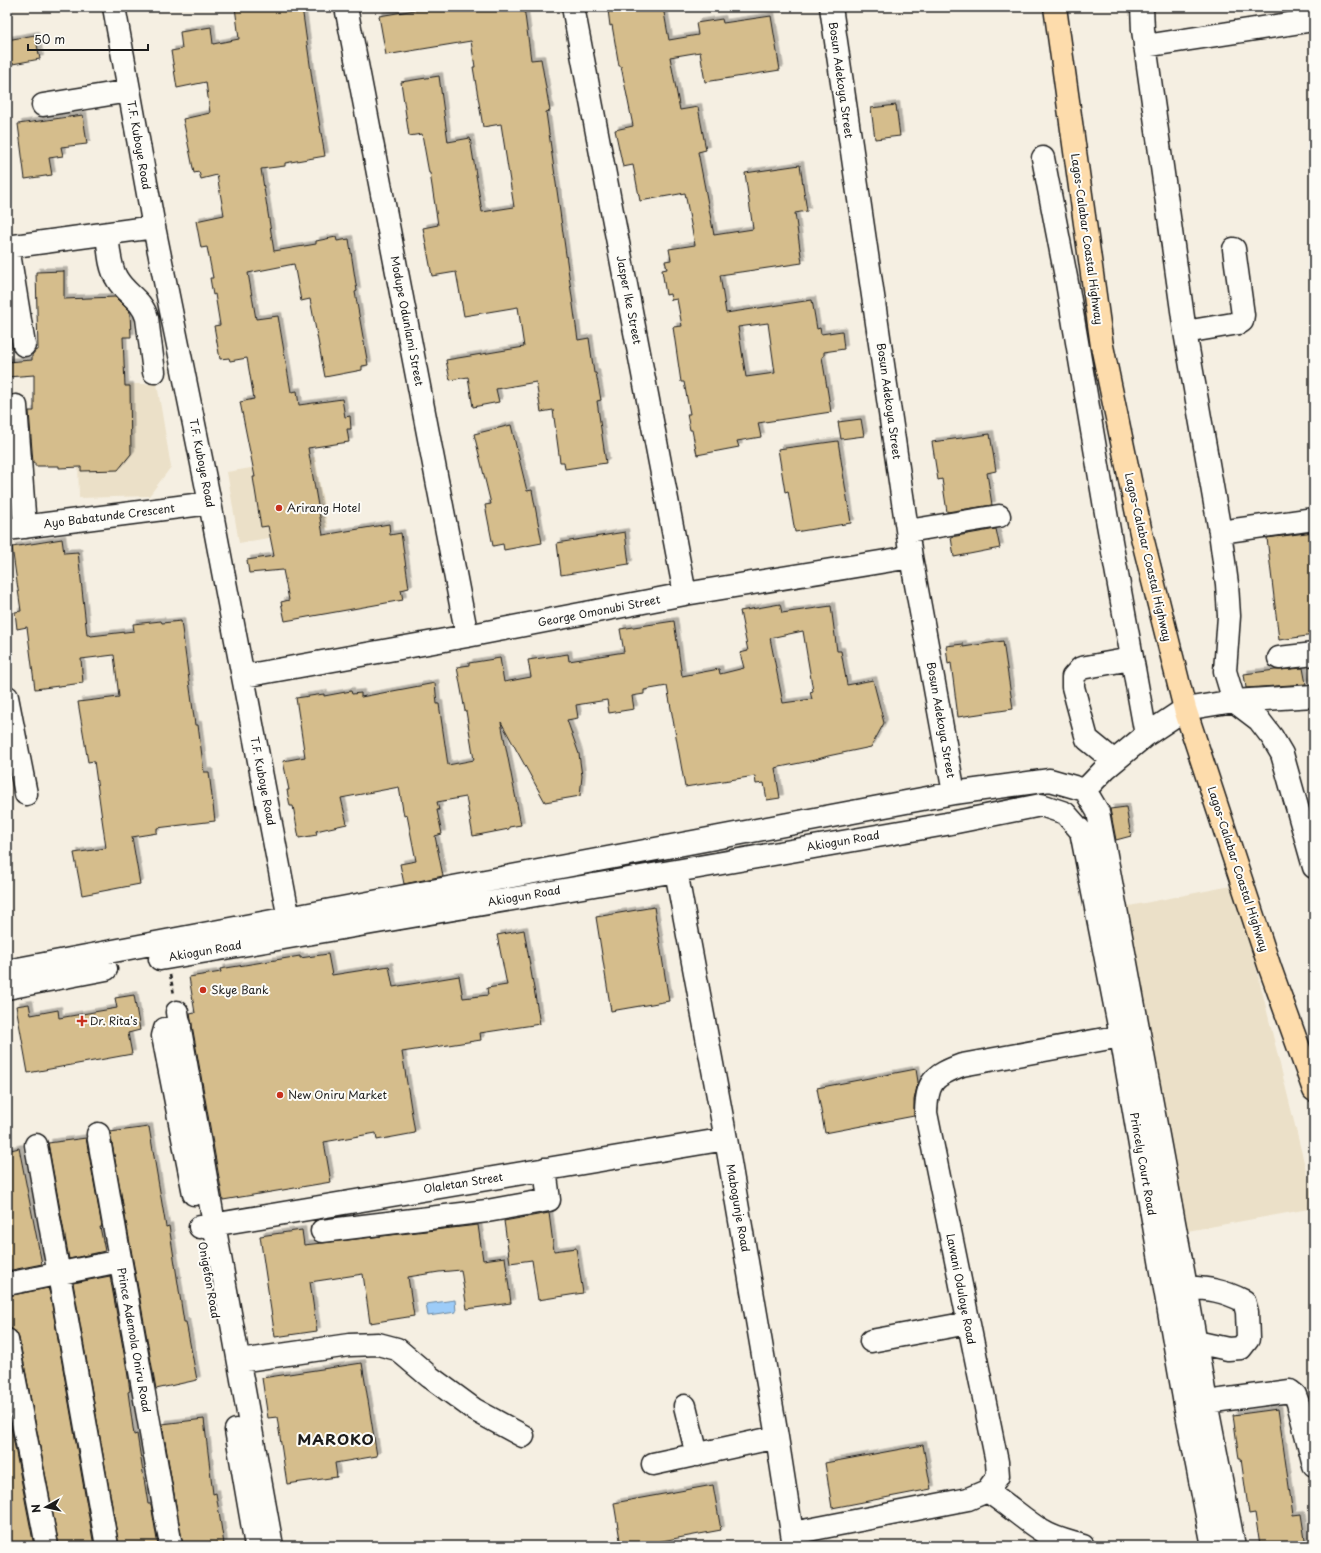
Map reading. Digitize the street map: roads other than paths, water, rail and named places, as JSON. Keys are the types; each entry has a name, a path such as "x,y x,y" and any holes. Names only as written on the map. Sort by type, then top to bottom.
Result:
{"highway":[{"name":"Lagos-Calabar Coastal Highway","path":"1055,7 1102,346 1140,533 1185,709 1270,968 1314,1090"}],"street":[{"name":"T.F. Kuboye Road","path":"114,7 154,227 244,676 289,919"},
{"name":"Modupe Odunlami Street","path":"346,7 467,636"},
{"name":"Jasper Ike Street","path":"573,7 685,594"},
{"name":"Bosun Adekoya Street","path":"831,7 911,557 954,793"},
{"path":"1142,7 1142,30 1185,332 1220,532 1227,584 1229,616 1225,671 1234,701 1259,720 1272,737 1282,754 1314,867"},
{"path":"1145,46 1314,20"},
{"path":"42,105 129,91"},
{"path":"1042,158 1067,285 1131,659 1146,735"},
{"path":"24,346 7,247 154,227"},
{"path":"107,234 116,279 145,309 154,372"},
{"path":"1185,332 1239,323 1242,321 1243,315 1234,249"},
{"path":"16,406 16,528"},
{"name":"Ayo Babatunde Crescent","path":"16,528 210,503"},
{"path":"908,532 999,516"},
{"path":"1220,532 1314,519"},
{"name":"George Omonubi Street","path":"244,676 467,636 685,594 911,557"},
{"path":"1279,658 1314,654"},
{"path":"1114,761 1087,740 1073,687 1073,677 1081,668 1131,659"},
{"path":"1085,790 1114,761 1146,735 1185,709 1234,701 1314,696"},
{"path":"7,697 26,794"},
{"path":"7,971 954,793 1050,780 1085,790 1098,812 1206,1402 1234,1546"},
{"name":"Akiogun Road","path":"7,988 167,957 676,871 938,825 1041,805"},
{"name":"Princely Court Road","path":"1041,805 1065,813 1081,831 1121,1036 1185,1404 1213,1546"},
{"name":"Mabogunje Road","path":"676,871 726,1139 778,1437 794,1540"},
{"name":"Onigefon Road","path":"178,1019 166,1029 163,1036 239,1361 272,1546"},
{"name":"Lawani Oduloye Road","path":"987,1490 998,1476 997,1462 926,1113 927,1095 933,1081 945,1072 962,1065 1121,1036"},
{"name":"Prince Ademola Oniru Road","path":"98,1134 171,1546"},
{"name":"Olaletan Street","path":"207,1225 726,1139"},
{"path":"36,1145 107,1546"},
{"path":"322,1231 487,1211 549,1200 544,1169"},
{"name":"Onigefon Road","path":"207,1225 256,1546"},
{"path":"7,1284 120,1261"},
{"path":"1186,1287 1216,1289 1229,1293 1244,1301 1247,1312 1248,1339 1241,1348 1228,1349 1196,1342"},
{"path":"870,1341 968,1323"},
{"path":"7,1340 47,1546"},
{"path":"239,1361 349,1345 378,1344 397,1349 430,1377 475,1410 523,1436"},
{"path":"1206,1402 1290,1391 1295,1395 1298,1403 1314,1465"},
{"path":"685,1406 697,1455"},
{"path":"653,1464 778,1437"},
{"path":"794,1540 968,1499 987,1490 1043,1532 1064,1541 1083,1546"}],"water":[{"path":"455,1300 456,1312 428,1316 426,1304"}],"place":[{"name":"Arirang Hotel","path":"279,508"},
{"name":"Skye Bank","path":"203,990"},
{"name":"Dr. Rita's","path":"82,1021"},
{"name":"New Oniru Market","path":"280,1095"}],"district":[{"name":"MAROKO","path":"336,1440"}]}
